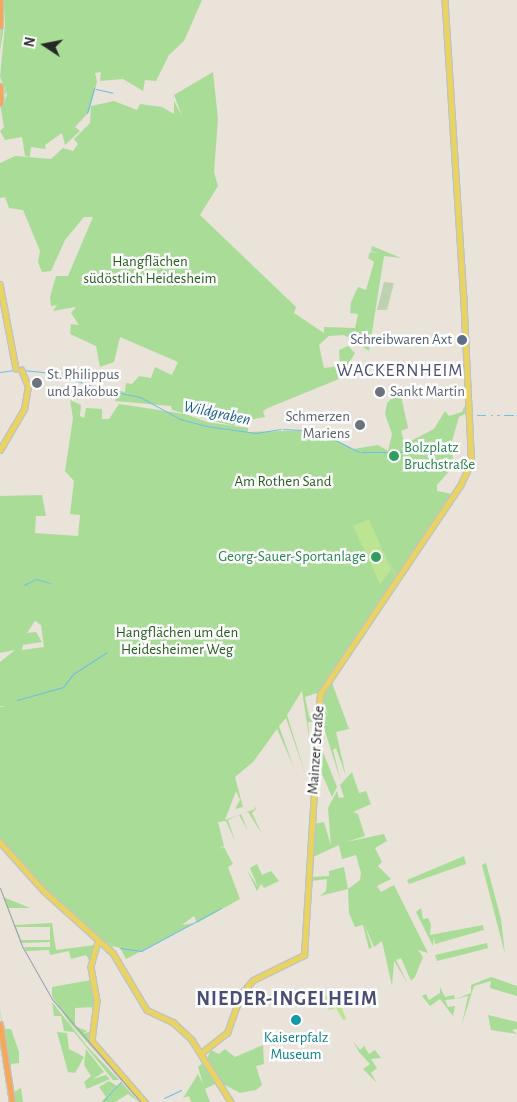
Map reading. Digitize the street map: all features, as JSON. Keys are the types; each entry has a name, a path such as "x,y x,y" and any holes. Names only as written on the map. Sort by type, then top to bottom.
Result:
{"highway":[{"path":"0,0 0,26"},
{"path":"0,86 2,92 0,103"},
{"path":"0,1024 10,1102"},
{"path":"0,1042 10,1102"}],"main road":[{"name":"Mainzer Straße","path":"201,1053 225,1036 249,983 270,970 304,957 320,694 454,494 472,458 445,0"},
{"path":"0,284 19,370 28,387 24,409 0,450"},
{"path":"0,842 44,891 92,931 100,946 114,955 142,1004 179,1026 206,1060 230,1102"},
{"path":"100,946 94,956 97,1003 91,1027 93,1043 145,1102"}],"green space":[{"path":"1,0 202,0 184,41 169,55 156,81 145,80 143,91 123,79 100,81 101,72 95,73 97,82 89,112 75,127 80,131 65,145 62,133 45,145 46,149 31,147 30,157 25,156 22,137 5,140 0,131 4,127 0,104 5,96 0,80 6,92 4,103 7,94 0,77 5,25 4,6 0,51"},
{"name":"Hangflächen südöstlich Heidesheim","path":"213,72 218,119 214,172 218,186 200,215 296,307 294,313 324,333 324,327 355,328 358,314 350,313 351,302 358,287 366,290 374,262 368,258 370,252 379,253 371,251 372,246 401,258 384,256 369,351 344,335 329,336 319,345 324,368 340,366 339,350 348,346 355,353 339,379 268,408 263,411 265,417 249,420 239,417 241,412 234,426 172,410 171,406 115,401 117,394 110,389 125,392 126,383 132,384 139,376 151,378 155,367 172,375 178,362 120,337 114,362 100,367 96,346 70,334 71,324 79,325 71,313 76,307 53,311 57,305 51,306 50,297 56,276 68,276 93,217 84,217 65,240 51,271 42,272 38,262 40,251 23,210 9,208 5,197 0,198 0,163 15,156 51,159 63,148 73,151 78,144 74,139 90,123 91,106 114,101 137,110 140,104 162,107 174,114 174,101 182,116 174,95"},
{"path":"384,282 394,283 387,310 377,310"},
{"name":"Hangflächen um den Heidesheimer Weg","path":"400,391 408,428 401,431 405,444 434,429 445,411 449,416 462,412 467,401 468,412 459,417 452,441 453,467 437,485 437,491 452,494 396,576 384,553 396,577 320,692 305,697 309,716 316,717 316,722 308,722 310,743 302,691 287,715 306,776 286,718 279,726 294,768 277,729 253,762 235,777 243,807 235,809 240,800 236,791 225,820 241,814 248,831 239,815 228,820 235,841 226,821 218,822 224,846 217,849 224,847 233,864 228,867 240,899 197,923 194,916 182,925 195,923 126,959 120,948 112,946 119,960 106,947 111,943 105,946 52,898 0,840 0,707 6,706 0,706 0,662 15,650 0,653 0,496 42,495 46,516 36,516 35,533 78,536 80,515 70,514 74,481 65,471 73,418 70,400 81,405 80,416 84,418 86,408 102,409 102,419 109,419 119,404 185,414 207,422 248,428 248,432 317,430 353,449 378,445 388,451 392,434 385,414 387,403","holes":["35,621 41,625 44,647 22,650 23,645 42,642 36,632 27,633"]},
{"name":"Georg-Sauer-Sportanlage","path":"369,519 391,570 380,584 353,526"},
{"path":"331,680 349,729 336,732 346,776 336,748 333,750 341,782 318,709 320,699 329,718 321,695"},
{"path":"317,737 337,787 332,797 322,774 316,783"},
{"path":"352,772 359,793 366,791 371,804 353,812 358,814 365,836 346,842 384,834 387,841 375,848 382,862 378,866 391,879 377,886 381,892 394,885 428,953 418,950 423,957 415,977 411,981 401,958 396,960 408,984 394,961 392,986 382,941 374,947 364,924 372,947 369,949 363,925 355,927 349,913 348,889 360,880 361,873 356,855 342,859 339,845 311,858 313,824 324,822 331,846 328,808 337,791 339,798 344,797 340,785"},
{"path":"254,805 256,809 252,813 262,834 248,812 243,814 255,809"},
{"path":"464,856 466,864 409,884 407,880"},
{"path":"486,863 501,919 505,954 482,865"},
{"path":"257,864 262,875 271,871 279,881 264,888 261,884 257,891 247,870 258,887 250,868"},
{"path":"344,867 348,889 320,896 326,891 327,879 311,881 309,888 311,877 329,876 329,871"},
{"path":"3,897 30,908 8,908 14,925 52,923 56,950 95,945 91,967 96,996 95,1009 88,1030 95,1008 95,996 94,1007 75,1008 75,1026 87,1031 83,1033 90,1032 96,1052 69,1022 52,996 52,987 91,980 89,960 86,955 71,959 69,951 50,955 49,950 26,951 24,947 50,947 50,942 21,943","holes":["16,927 50,927 50,940 21,940"]},
{"path":"421,908 423,919 428,918 431,924 430,935 483,925 484,930 435,944 434,937 433,946 416,912"},
{"path":"487,943 488,948 437,961 435,955"},
{"path":"491,977 517,986 517,996 490,988 491,981 474,986 462,1024 468,996 456,999 471,993 471,985"},
{"path":"440,987 445,997 454,995 455,999 445,1000 448,1007 455,1006 453,1016 440,999 430,1006 422,996 426,994 429,1000 440,993"},
{"path":"337,994 346,1019 343,1020 336,1008 329,1010 325,997"},
{"path":"52,1002 87,1046 119,1080 113,1080 74,1032 64,1031 61,1016 54,1016"},
{"path":"0,1007 3,1029 11,1029 19,1052 19,1063 11,1064 11,1074 14,1092 21,1088 23,1102 13,1102 2,1033"},
{"path":"488,1015 517,1022 517,1029 512,1030 517,1034 491,1030"},
{"path":"57,1032 67,1033 69,1049 84,1057 75,1073 68,1072"},
{"path":"353,1041 360,1050 364,1046 369,1054 375,1050 381,1058 371,1059 377,1068 371,1073 377,1083 363,1069 370,1064 359,1052"},
{"path":"263,1045 264,1064 256,1066 262,1085 256,1090 240,1093 223,1084 207,1058 211,1050 219,1054 225,1049 235,1057"},
{"path":"86,1049 104,1072 93,1079 106,1075 110,1079 87,1089 84,1082 91,1076 84,1065"},
{"path":"205,1061 217,1083 205,1089 210,1102 191,1102 189,1096 183,1098 198,1074 203,1084 198,1067"},
{"path":"109,1081 117,1086 121,1082 139,1102 128,1094 115,1102 101,1102 106,1097 99,1087"}],"waterway":[{"path":"87,113 94,88"},
{"path":"96,89 113,93"},
{"name":"Wildgraben","path":"0,372 14,370"},
{"name":"Wildgraben","path":"23,370 52,373"},
{"name":"Wildgraben","path":"54,373 91,386"},
{"name":"Wildgraben","path":"95,388 140,397 180,419 206,426 256,433 281,429"},
{"path":"504,415 510,415"},
{"path":"283,429 317,431 359,452"},
{"path":"395,452 418,451"},
{"path":"361,452 391,452"},
{"path":"24,585 36,579 50,583"},
{"path":"17,700 63,687 73,674 107,652"},
{"path":"120,948 141,951 221,908"},
{"path":"106,952 112,955"},
{"path":"254,1002 262,991"},
{"path":"104,1100 121,1082"},
{"path":"164,1098 181,1090"}],"railway":[{"path":"0,888 22,946 52,999 141,1102"}],"place":[{"name":"Schreibwaren Axt","path":"462,340"},
{"name":"St. Philippus und Jakobus","path":"37,383"},
{"name":"Sankt Martin","path":"380,392"},
{"name":"Schmerzen Mariens","path":"360,425"},
{"name":"Bolzplatz Bruchstraße","path":"394,456"},
{"name":"Georg-Sauer-Sportanlage","path":"376,557"},
{"name":"Kaiserpfalz Museum","path":"296,1020"}],"district":[{"name":"WACKERNHEIM","path":"400,371"},
{"name":"NIEDER-INGELHEIM","path":"287,999"}],"park label":[{"name":"Am Rothen Sand","path":"283,482"}]}
